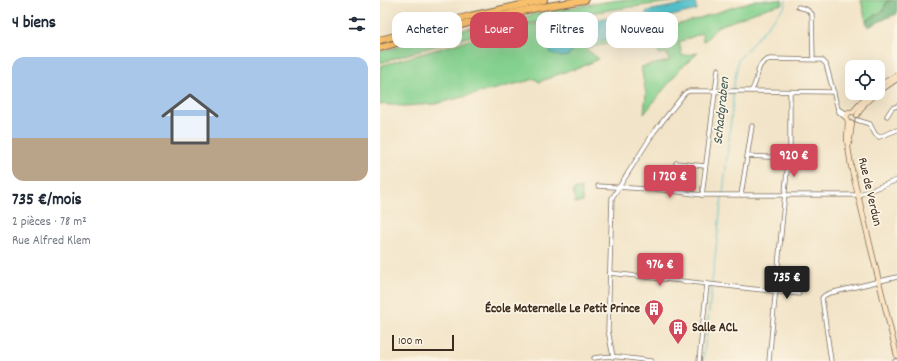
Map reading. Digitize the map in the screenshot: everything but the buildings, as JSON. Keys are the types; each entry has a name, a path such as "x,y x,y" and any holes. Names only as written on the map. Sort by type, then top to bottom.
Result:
{"highway":[{"path":"380,40 470,16 544,0"},
{"path":"380,48 440,30 481,20 585,0"}],"main road":[{"path":"885,82 897,75"},
{"path":"885,87 897,79"},
{"path":"851,117 864,100"},
{"path":"851,117 868,100"},
{"name":"Rue de Verdun","path":"851,117 847,140 851,166 897,356"}],"street":[{"path":"798,7 806,9 812,14 813,59"},
{"path":"751,91 756,84 759,65 763,61 770,59 822,60 826,64 838,108 851,117 870,124 876,136 879,137 897,130"},
{"path":"702,195 718,69"},
{"path":"613,357 608,330 612,198 654,132 685,93 689,91 715,90 834,92"},
{"path":"769,361 787,171 790,158 790,92"},
{"path":"887,116 892,108 897,106"},
{"path":"741,195 752,126"},
{"path":"747,156 790,158"},
{"path":"676,163 705,166"},
{"path":"598,186 702,195 858,195 897,180"},
{"path":"610,273 799,294"},
{"path":"831,361 822,298 830,293 897,277"},
{"path":"699,361 707,284"},
{"path":"594,358 613,357 651,361"}],"green space":[{"path":"618,0 688,0 598,12 548,12"},
{"path":"756,0 782,0 783,4 767,8 717,27 706,40 703,41 702,33 679,42 682,56 698,53 680,69 644,114 646,94 641,67 669,61 667,53 659,54 656,48 678,48 678,24"},
{"path":"861,0 893,0 886,2 884,10 866,21"},
{"path":"897,0 897,14 868,27 866,21 884,10 886,2"},
{"path":"536,14 536,22 528,23 528,16"},
{"path":"535,24 536,48 555,48 568,56 574,48 585,48 599,59 574,70 572,69 539,82 535,79 435,104 403,106 380,104 380,66 443,48 462,48 462,42 470,40 470,48 528,48 528,26"},
{"path":"470,29 470,37 462,39 462,30"},
{"path":"606,39 606,44 598,46 598,40"},
{"path":"395,48 429,48 380,63 380,52"},
{"path":"581,188 583,202 575,203 573,190"}],"water":[{"path":"695,2 697,10 678,14 678,12 647,11"},
{"path":"606,18 606,39 598,40 598,20"},
{"path":"550,48 574,48 568,56 561,57 550,52"}],"waterway":[{"name":"Schadgraben","path":"733,90 738,60 785,6 786,0"},
{"name":"Schadgraben","path":"723,194 733,93"},
{"name":"Schadgraben","path":"712,283 722,197"},
{"name":"Schadgraben","path":"703,361 712,286"}],"place":[{"name":"École Maternelle Le Petit Prince","path":"654,326"},
{"name":"Salle ACL","path":"678,345"}]}
